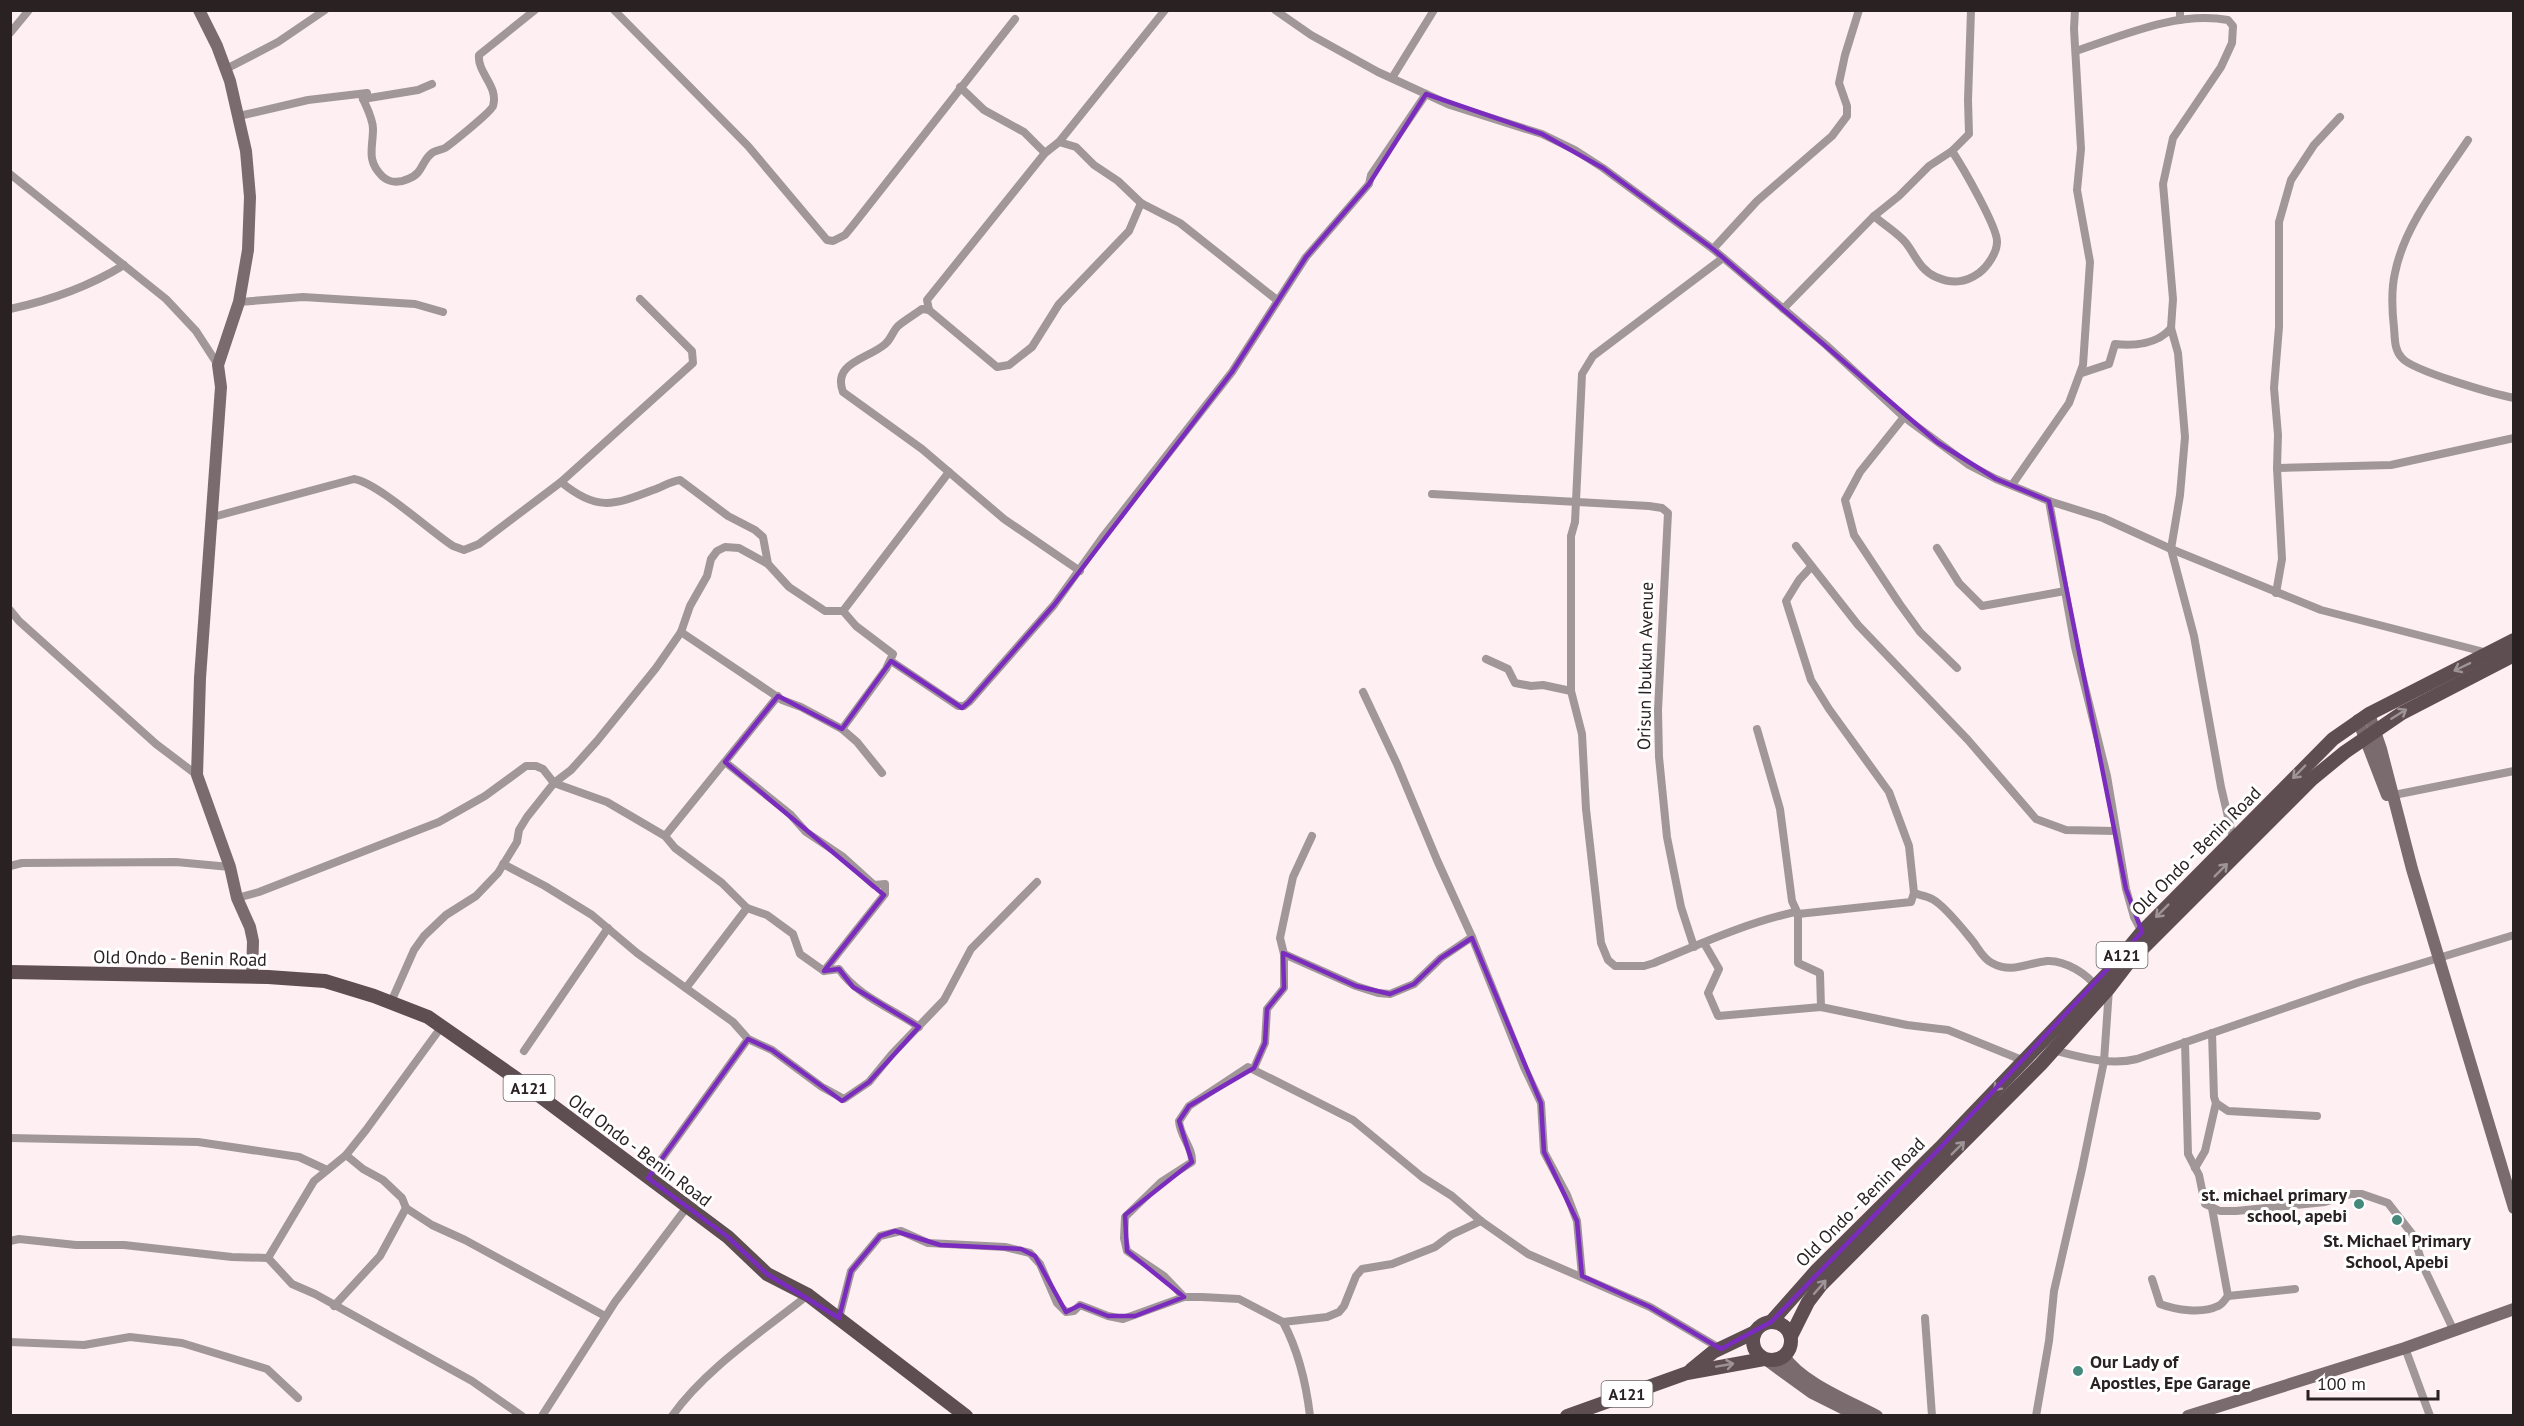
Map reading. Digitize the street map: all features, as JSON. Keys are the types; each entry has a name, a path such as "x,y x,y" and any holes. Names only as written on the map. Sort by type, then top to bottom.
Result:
{"main road":[{"name":"Old Ondo - Benin Road","path":"1567,1416 1687,1373 1784,1356 1790,1347 1791,1336 1808,1302 1821,1285 2053,1050 2102,990 2142,932 2333,739 2364,717 2514,640"},
{"name":"Old Ondo - Benin Road","path":"1687,1373 1721,1349 1755,1332 1761,1325 1771,1322 1817,1270 1940,1148 2022,1060 2102,990 2304,786 2370,734 2418,704 2509,657"},
{"name":"Old Ondo - Benin Road","path":"10,972 252,976 325,981 391,1002 428,1017 517,1079 728,1237 767,1274 808,1295 965,1415"},
{"path":"1771,1322 1783,1326 1791,1336"},
{"path":"1755,1332 1753,1338 1755,1350 1766,1360"}],"street":[{"path":"10,33 29,10"},
{"path":"199,10 226,69 239,116 249,175 248,250 239,302 218,365"},
{"path":"226,69 278,42 325,10"},
{"path":"363,99 372,123 369,149 375,166 384,178 391,182 408,179 421,170 430,154 449,145 490,112 494,100 493,93 480,64 479,55 535,10"},
{"path":"614,10 748,146 819,232 827,240 833,241 844,235 854,224 1015,19"},
{"path":"929,310 927,300 933,290 1045,153 1059,142 1165,10"},
{"path":"1275,10 1336,50 1426,94 1474,114 1527,129 1575,150 1713,249 1834,351 1904,417 1969,465 2049,501 2103,518 2170,549 2321,610 2509,657"},
{"path":"1392,78 1434,10"},
{"path":"1713,249 1757,201 1832,136 1847,117 1847,106 1839,83 1859,10"},
{"path":"1783,309 1874,216 1907,189 1929,166 1963,142 1971,128 1968,100 1971,10"},
{"path":"2012,485 2069,403 2082,373 2090,262 2077,190 2081,149 2075,10"},
{"path":"2076,51 2180,15 2228,20 2233,26 2232,43 2222,67 2174,138 2163,184 2173,299 2171,328 2178,353 2185,437 2180,495 2170,549 2194,636 2221,787 2233,838"},
{"path":"363,99 418,90 432,84"},
{"path":"960,87 984,110 1024,132 1045,153"},
{"path":"239,116 308,100 367,93 363,99"},
{"path":"891,661 958,706 964,706 1054,605 1102,538 1232,372 1277,300 1322,235 1365,190 1371,175 1426,94"},
{"path":"2276,593 2282,559 2274,388 2279,327 2279,222 2291,180 2314,145 2340,117"},
{"path":"2468,140 2423,210 2406,241 2395,272 2392,312 2396,347 2403,360 2439,375 2514,398"},
{"path":"1059,142 1076,147 1095,165 1119,181 1141,203 1180,223 1277,300"},
{"path":"1874,216 1905,242 1918,264 1934,277 1952,282 1966,282 1983,271 1993,256 1997,241 1971,180 1953,151"},
{"path":"10,174 166,299 196,331 218,365 221,387 200,678 197,775 230,867 237,898 250,927 253,942 252,976"},
{"path":"1080,571 1004,519 922,449 843,392 840,384 841,373 850,364 882,347 898,326 922,309 929,310 997,367 1009,365 1032,347 1059,304 1129,231 1141,203"},
{"path":"1723,258 1593,356 1582,374 1575,522 1571,536 1571,691 1582,734 1586,809 1601,943 1608,960 1616,966 1644,966 1771,918 1795,912 1798,914 1911,902 1914,893 1909,846 1889,792 1811,680 1797,640 1786,601 1799,580 1811,567"},
{"path":"10,309 71,292 124,265"},
{"path":"239,302 303,297 415,304 442,312"},
{"path":"213,517 354,479 364,482 447,542 464,550 479,544 561,482 693,363 692,351 640,298"},
{"path":"2082,373 2109,364 2115,344 2137,345 2165,335 2171,328"},
{"path":"1904,417 1860,472 1845,500 1854,535 1899,603 1920,632 1957,668"},
{"path":"2277,468 2391,465 2514,438"},
{"path":"843,611 949,472"},
{"path":"561,482 587,501 603,504 638,496 680,480 728,516 755,530 763,537 768,564"},
{"path":"1432,494 1576,501"},
{"name":"Orisun Ibukun Avenue","path":"1576,501 1649,506 1662,508 1668,513 1658,710 1659,757 1667,837 1681,907 1694,947"},
{"path":"2049,501 2083,681 2107,776 2130,903 2142,932"},
{"path":"1796,546 1858,625 1968,740 2036,819 2066,830 2116,831"},
{"path":"391,1002 414,950 424,936 446,915 476,896 498,873 517,842 519,830 527,817 554,783 571,770 636,695 681,632 690,606 707,576 711,559 717,550 725,547 739,548 768,564 789,586 808,600 825,611 843,611 856,626 893,654 891,661 842,729"},
{"path":"1937,548 1959,584 1982,606 2065,591"},
{"path":"11,610 19,621 156,744 197,775"},
{"path":"681,632 789,704 801,706 842,729 857,742 882,773"},
{"path":"1486,659 1508,669 1515,683 1530,686 1543,685 1571,691"},
{"path":"1363,692 1472,937 1524,1067 1541,1103 1544,1152 1567,1195 1577,1221 1582,1276"},
{"path":"665,836 778,696"},
{"path":"2364,717 2394,795 2395,809 2514,1208"},
{"path":"1757,729 1780,809 1792,901 1798,914 1798,963 1820,973 1821,1007"},
{"path":"2370,734 2388,797 2395,809"},
{"path":"725,762 790,814 806,832 835,851 874,885 885,884 885,894 824,971"},
{"path":"237,898 259,892 439,822 485,796 526,766 536,766 543,769 554,783 607,802 665,836 681,853 722,883 747,908 767,915 793,934 800,954 824,971 839,969 853,987 919,1027"},
{"path":"2394,795 2514,771"},
{"path":"1254,1068 1265,1043 1267,1009 1284,987 1284,954 1280,938 1293,877 1312,836"},
{"path":"10,866 22,863 176,862 230,867"},
{"path":"503,864 573,903 734,1022 748,1039 772,1050 822,1087 844,1100 869,1083 892,1054 944,1000 971,949 1037,882"},
{"path":"1914,893 1932,899 1961,926 1984,957 1993,964 2007,968 2022,968 2049,961 2062,963 2076,970 2102,990 2104,1062 2054,1291 2049,1341 2036,1416"},
{"path":"686,988 747,908"},
{"path":"524,1051 608,928"},
{"path":"2053,1050 2104,1062 2127,1062 2439,956 2514,934"},
{"path":"1284,954 1356,986 1390,994 1414,984 1441,958 1472,937"},
{"path":"1704,943 1719,969 1708,993 1718,1016 1821,1007 1907,1025 1948,1030 2022,1060"},
{"path":"268,1258 314,1180 346,1155 442,1026"},
{"path":"2195,1168 2205,1151 2216,1103 2213,1088 2212,1033"},
{"path":"648,1178 748,1039"},
{"path":"2184,1042 2188,1154 2202,1183 2205,1204 2212,1208 2236,1211 2325,1202 2351,1194 2362,1194 2388,1203 2413,1235 2424,1268 2458,1330"},
{"path":"1184,1297 1164,1276 1127,1251 1124,1238 1125,1217 1161,1182 1192,1162 1190,1148 1182,1137 1181,1115 1189,1106 1248,1067 1254,1068 1272,1080 1353,1120 1422,1177 1468,1208 1481,1221 1528,1254 1650,1307 1721,1349"},
{"path":"2216,1103 2228,1111 2317,1116"},
{"path":"10,1138 198,1142 298,1157 327,1170"},
{"path":"346,1155 363,1169 383,1180 402,1198 406,1208 432,1226 465,1239 605,1316"},
{"path":"542,1416 605,1316 687,1207"},
{"path":"334,1306 381,1256 406,1208"},
{"path":"2212,1208 2228,1296"},
{"path":"839,1318 851,1271 879,1236 895,1231 917,1237 928,1243 1005,1247 1030,1253 1035,1256 1057,1303 1066,1312 1074,1311 1080,1305 1107,1316 1122,1319 1184,1297 1239,1299 1283,1322 1328,1317 1339,1312 1344,1306 1356,1276 1362,1269 1392,1264 1435,1247 1451,1235 1481,1221"},
{"path":"10,1241 19,1239 76,1245 124,1245 232,1257 268,1258 292,1284 315,1294 472,1381 522,1416"},
{"path":"2152,1279 2160,1304 2169,1308 2196,1310 2219,1306 2228,1296 2295,1289"},
{"path":"672,1416 680,1403 712,1372 808,1295"},
{"path":"2188,1416 2405,1348 2514,1309"},
{"path":"2458,1330 2470,1329 2514,1316"},
{"path":"1925,1318 1932,1416"},
{"path":"1283,1322 1300,1361 1306,1383 1310,1416"},
{"path":"10,1342 84,1345 130,1337 182,1343 267,1370 298,1398"},
{"path":"2405,1348 2430,1416"},
{"path":"1784,1356 1807,1378 1877,1416"},
{"path":"1766,1360 1812,1393 1858,1416"}],"highlighted area":[{"path":"1426,94 1542,134 1603,168 1713,249 1937,442 1996,479 2049,501 2126,889 2142,932 1940,1148 1771,1322 1721,1349 1650,1307 1582,1276 1577,1221 1544,1152 1541,1103 1472,938 1441,958 1414,984 1390,994 1356,986 1283,953 1284,988 1267,1009 1265,1043 1254,1068 1189,1106 1179,1121 1192,1162 1125,1215 1127,1251 1184,1297 1135,1316 1108,1316 1080,1305 1066,1312 1035,1256 1021,1249 940,1245 895,1231 880,1236 851,1271 839,1318 767,1274 728,1237 648,1178 748,1039 772,1050 842,1101 869,1082 919,1027 853,987 839,969 824,971 884,895 725,762 778,696 842,729 891,661 962,708 969,702 1054,605 1232,372 1306,257 1369,184"}],"place":[{"name":"st. michael primary school, apebi","path":"2359,1204"},
{"name":"St. Michael Primary School, Apebi","path":"2397,1220"},
{"name":"Our Lady of Apostles, Epe Garage","path":"2078,1371"}]}
